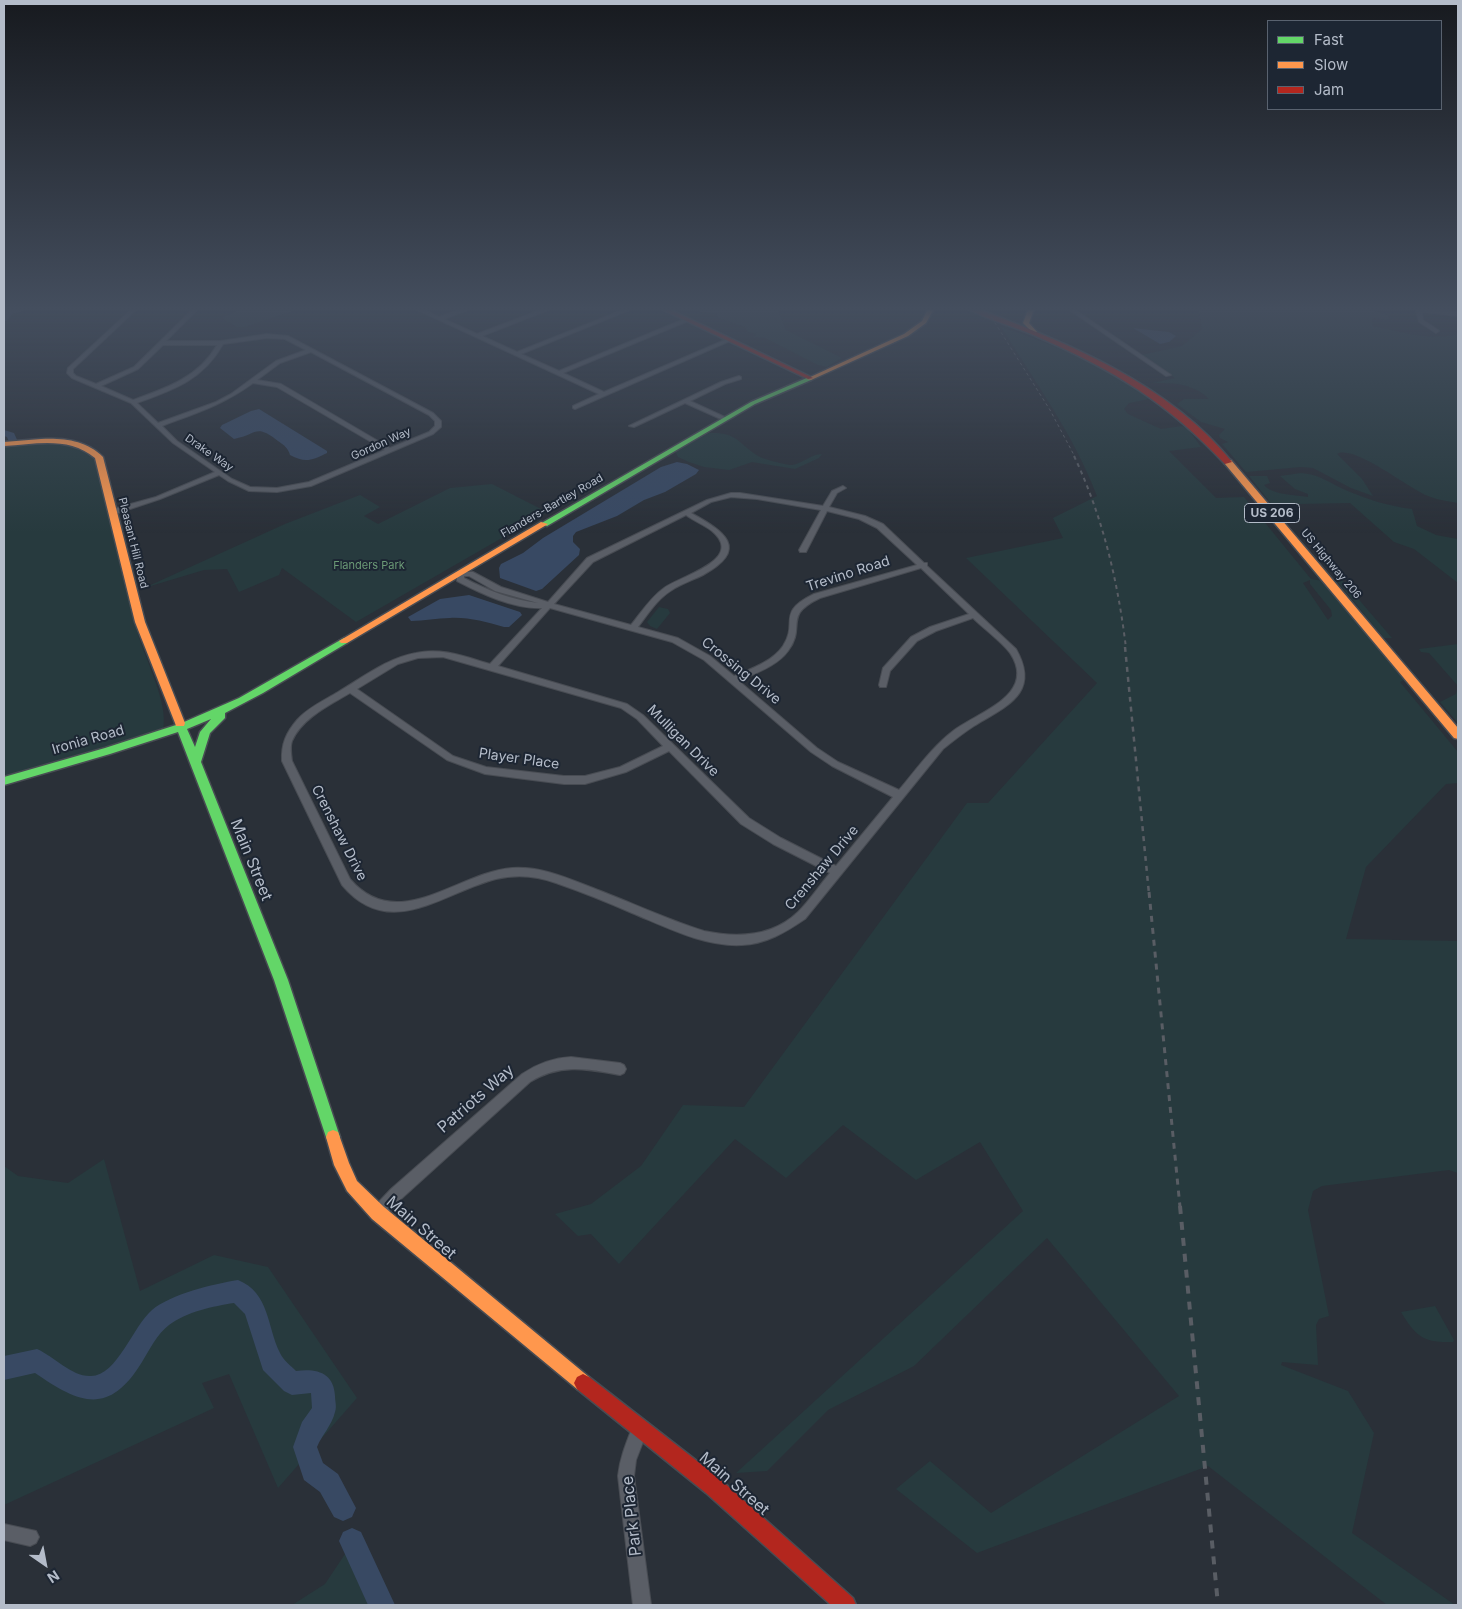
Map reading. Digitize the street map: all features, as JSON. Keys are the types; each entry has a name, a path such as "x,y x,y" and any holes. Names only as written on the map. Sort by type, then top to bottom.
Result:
{"main road":[{"name":"Flanders-Bartley Road","path":"181,728 236,704 725,419 760,400 801,382"},
{"name":"US Highway 206","path":"1138,382 1168,402 1198,428 1222,454 1458,735"},
{"name":"Pleasant Hill Road","path":"4,444 65,442 91,448 96,453 100,461 140,622 181,728"},
{"path":"195,762 201,752 202,738 206,729 236,704"},
{"name":"Main Street","path":"181,728 283,987 342,1164 352,1186 378,1213 543,1352 713,1486 846,1605"},
{"name":"Ironia Road","path":"4,781 181,728"}],"street":[{"name":"Drake Way","path":"87,382 133,402 175,442 242,487 267,490"},
{"path":"96,386 106,382"},
{"path":"133,402 182,382"},
{"path":"158,425 218,404 251,382"},
{"path":"260,382 279,385 391,450"},
{"name":"Gordon Way","path":"267,490 311,484 431,433 438,427 438,420 431,414 372,382"},
{"path":"578,382 604,394"},
{"path":"575,407 632,382"},
{"path":"632,426 722,382"},
{"path":"685,401 725,419"},
{"path":"112,509 151,500 216,471"},
{"path":"112,509 216,471"},
{"path":"802,550 834,492 843,488"},
{"name":"Crenshaw Drive","path":"740,495 824,510 863,517 875,523 924,565 1012,651 1022,670 1020,685 1007,701 964,728 940,747 811,905 791,924 764,936 736,941 703,937 560,879 535,872 510,872 484,878 441,898 412,907 390,907 368,901 354,892 346,882 286,754 288,740 299,724 309,715 395,662 424,654 449,655 492,667 590,560 715,498 740,495"},
{"path":"633,628 660,594 714,566 723,556 725,546 720,534 685,512"},
{"name":"Trevino Road","path":"733,680 770,661 785,650 790,640 792,616 804,602 817,596 924,565"},
{"name":"Crossing Drive","path":"460,574 460,579 489,593 538,606 547,605 633,628 675,640 694,649 733,680 818,754 899,796"},
{"path":"883,685 886,670 914,639 933,629 975,615"},
{"name":"Mulligan Drive","path":"492,667 624,706 640,717 745,820 777,841 837,872"},
{"name":"Player Place","path":"351,689 450,758 485,770 559,780 584,780 623,770 669,747"},
{"name":"Patriots Way","path":"378,1213 526,1078 540,1068 557,1063 570,1062 620,1069"},
{"name":"Park Place","path":"640,1429 628,1460 626,1476 642,1605"},
{"path":"4,1532 30,1537"}],"green space":[{"path":"1036,382 1124,382 1149,399 1129,403 1124,409 1128,414 1161,429 1182,426 1188,429 1201,447 1169,451 1216,498 1244,497 1311,579 1323,581 1404,680 1400,682 1458,752 1458,783 1446,784 1366,867 1346,939 1458,941 1458,1173 1449,1170 1322,1186 1313,1191 1308,1210 1329,1316 1319,1319 1316,1325 1318,1365 1282,1362 1281,1365 1348,1391 1374,1433 1352,1533 1455,1605 1387,1605 1208,1466 977,1553 896,1489 930,1461 991,1513 1179,1396 1047,1238 914,1366 828,1410 767,1471 736,1473 1023,1211 980,1142 916,1180 843,1125 786,1178 735,1139 619,1264 591,1234 578,1236 555,1214 591,1204 641,1166 683,1105 744,1107 967,803 988,803 1097,683 966,558 1063,538 1053,518 1097,496 1077,452","holes":["1310,580 1310,584 1331,610 1332,616 1328,620 1303,583"]},
{"path":"1458,382 1458,503 1428,496 1368,461 1356,455 1345,453 1337,454 1362,479 1373,496 1351,488 1313,468 1301,467 1246,472 1222,444 1228,442 1220,438 1219,435 1225,429 1201,422 1177,404 1184,399 1209,399 1196,390 1182,385 1152,383"},
{"path":"709,433 732,436 758,456 785,464 796,464 822,454 819,458 795,469 752,462 729,470 704,467 678,457 675,451"},
{"path":"60,443 76,446 94,454 97,462 131,610 160,694 163,707 163,729 148,736 4,778 4,446"},
{"path":"1301,473 1317,476 1349,492 1375,501 1412,509 1417,526 1436,535 1458,539 1458,583 1414,549 1394,542 1350,503 1298,504 1274,507 1249,476 1267,476 1270,483 1264,485 1273,491 1308,497 1308,494 1295,489 1280,476"},
{"name":"Flanders Park","path":"492,484 547,512 356,622 282,568 279,575 239,592 227,569 204,570 144,588 285,524 360,495 380,507 364,516 378,524 450,488"},
{"path":"1340,577 1347,579 1342,580 1392,638 1384,638 1336,580"},
{"path":"659,607 668,609 670,613 657,629 650,626 647,622"},
{"path":"1458,644 1458,686 1429,653 1421,652 1419,649"},
{"path":"1458,686 1458,723 1440,702 1456,694"},
{"path":"104,1159 140,1291 214,1255 268,1267 357,1398 278,1488 229,1374 202,1383 214,1408 4,1505 4,1166 18,1176 68,1183"},
{"path":"1435,1306 1454,1340 1453,1342 1428,1340 1422,1337 1416,1333 1401,1312"},
{"path":"351,1545 378,1605 292,1605 325,1584"}],"water":[{"path":"259,409 327,451 327,453 304,460 290,455 284,445 260,431 234,439 220,428 222,425"},
{"path":"677,462 687,464 699,470 696,474 665,492 644,500 617,516 576,532 573,536 573,542 580,549 579,555 542,589 536,591 500,578 499,568 501,564 523,553 543,538 661,467"},
{"path":"469,595 520,612 522,615 509,627 463,618 411,621 408,617 440,599"}],"waterway":[{"path":"4,433 11,435 13,442"},
{"path":"4,1368 37,1361 78,1385 100,1388 111,1382 122,1372 148,1331 160,1318 185,1306 238,1291 254,1307 271,1362 292,1383 317,1382 323,1389 324,1411 311,1431 305,1447 313,1471 329,1483 343,1508"},
{"path":"352,1541 382,1605"}],"railway":[{"path":"1032,382 1050,410 1075,457"},
{"path":"1074,456 1093,502 1108,550 1119,599 1126,648"},
{"path":"1125,647 1149,894"},
{"path":"1149,892 1180,1207"},
{"path":"1180,1206 1218,1605"}],"traffic: fast":[{"path":"544,524 753,403 802,382"},
{"path":"4,781 132,744 207,717 260,691 344,641"},
{"path":"195,762 205,732 221,715"},
{"path":"180,723 281,980 333,1137"}],"traffic: slow":[{"path":"4,444 41,441 67,442 90,449 99,457 140,622 180,723"},
{"path":"1228,462 1458,735"},
{"path":"344,641 544,524"},
{"path":"333,1137 342,1165 352,1186 378,1213 583,1383"}],"traffic: jam":[{"path":"1132,382 1172,409 1201,434 1228,462"},
{"path":"583,1383 713,1486 846,1605"}]}
